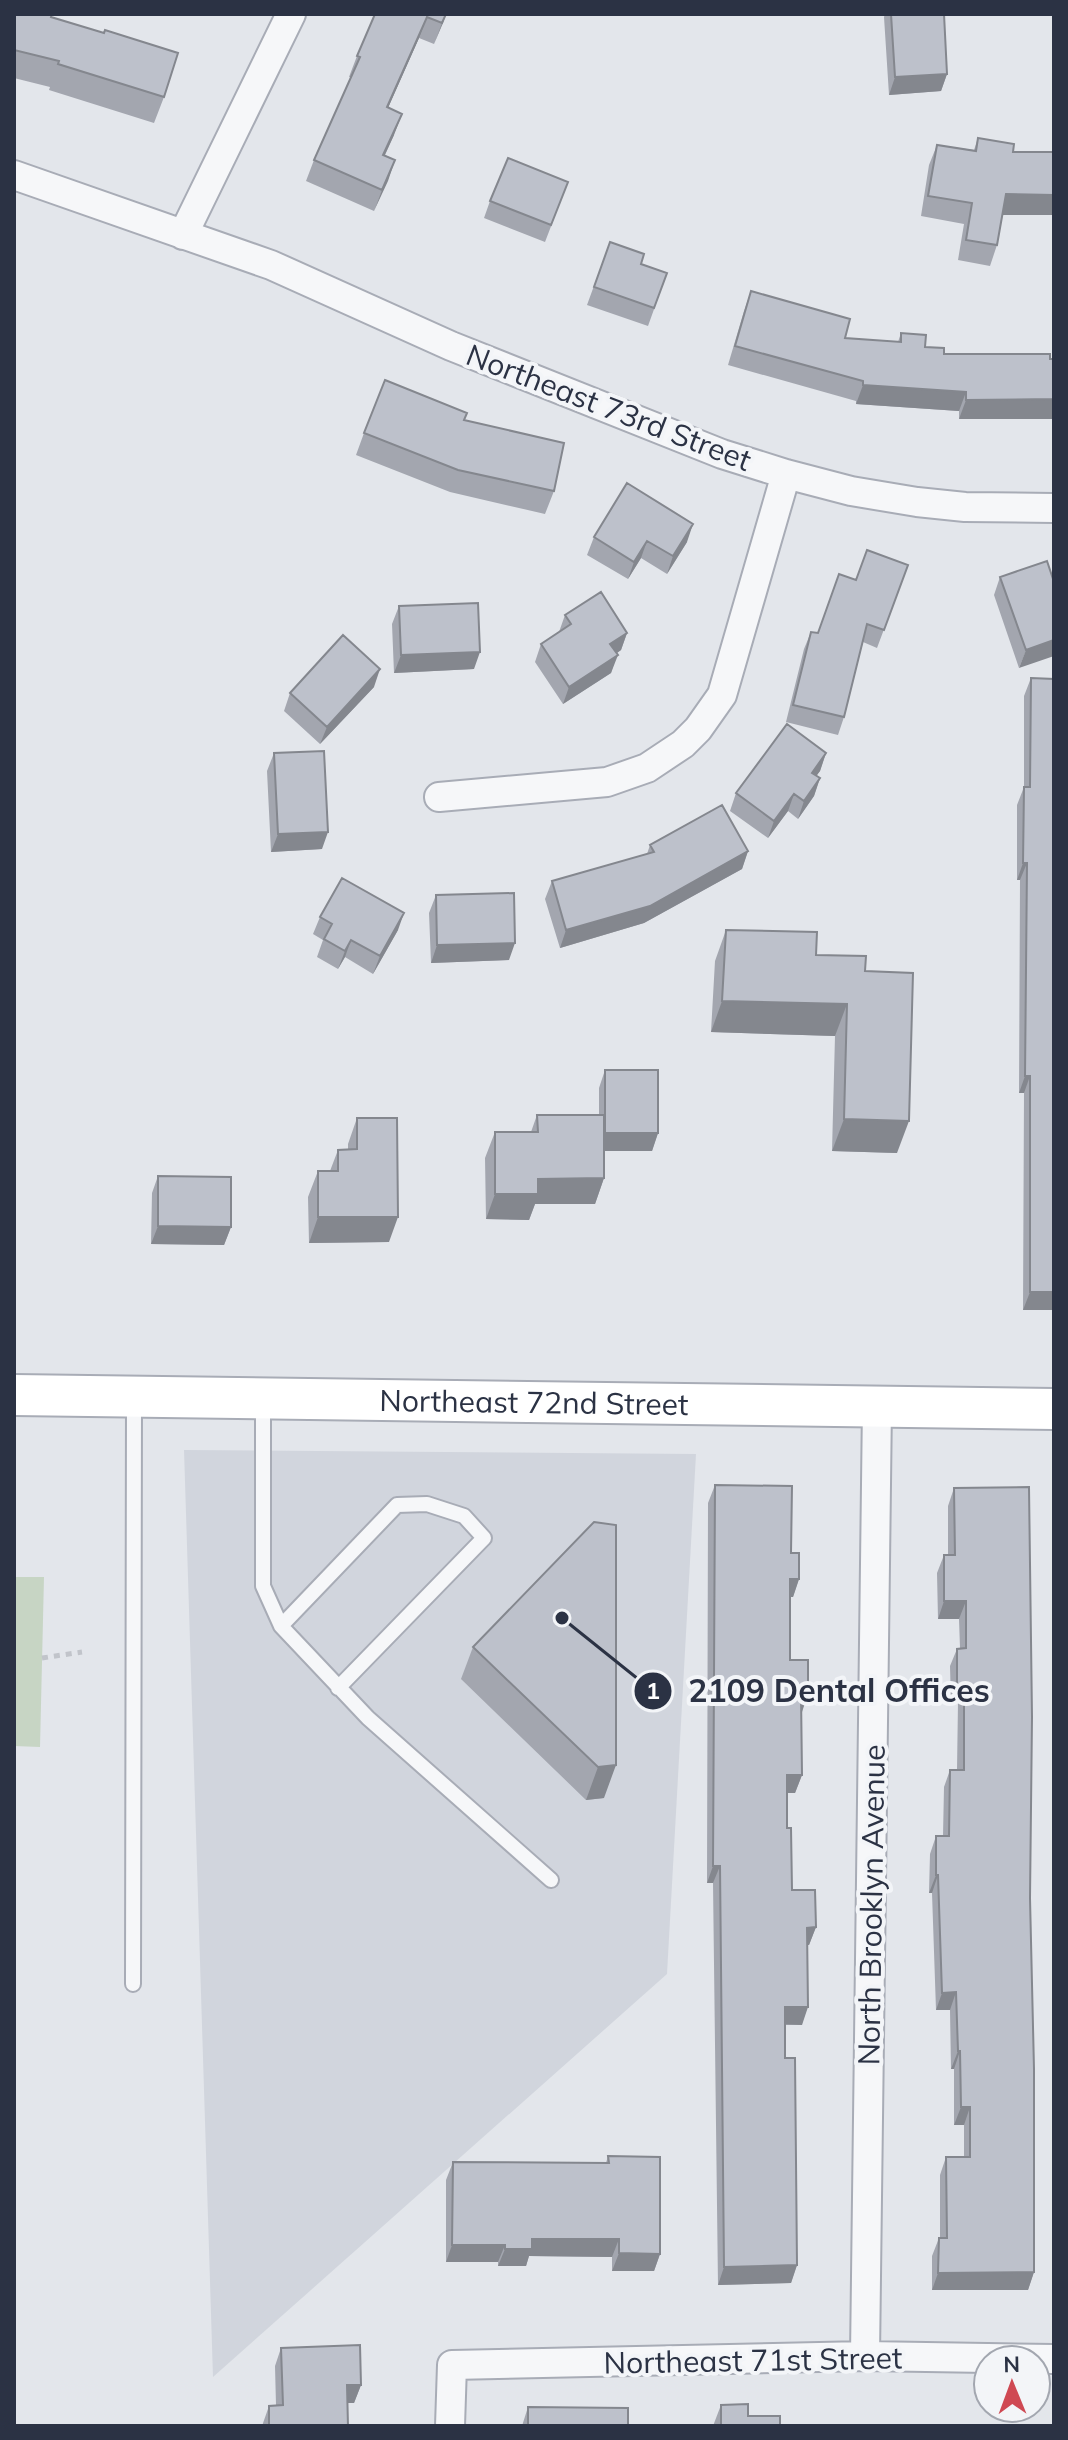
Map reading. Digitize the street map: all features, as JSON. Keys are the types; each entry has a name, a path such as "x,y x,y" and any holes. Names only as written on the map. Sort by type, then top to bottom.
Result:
{"main road":[{"name":"Northeast 72nd Street","path":"14,1395 1054,1409"}],"street":[{"path":"183,235 291,14"},
{"name":"Northeast 73rd Street","path":"14,175 271,265 451,346 722,454 851,491 917,502 965,507 1054,508"},
{"path":"439,797 607,782 647,768 683,744 722,695 786,474"},
{"name":"North Brooklyn Avenue","path":"865,2356 877,1405"},
{"name":"Northeast 71st Street","path":"450,2426 452,2365 865,2356 1054,2359"}],"lane":[{"path":"133,1984 134,1396"},
{"path":"263,1398 263,1586 281,1626 368,1718 551,1880"},
{"path":"281,1626 397,1505 427,1504 464,1516 484,1538 338,1688"}],"path":[{"path":"42,1658 82,1652"}],"shaded area":[{"path":"184,1450 696,1454 667,1974 213,2377"}],"green space":[{"path":"14,1577 44,1577 40,1747 14,1746"}],"building":[{"path":"14,14 52,14 51,17 178,53 164,97 58,64 59,61 14,50"},
{"path":"375,14 446,14 442,23 427,17 387,107 402,114 383,155 395,160 382,190 314,160 360,57 357,56"},
{"path":"891,14 944,14 947,74 895,77"},
{"path":"978,138 1014,144 1013,152 1054,152 1054,195 1006,194 997,245 966,240 972,203 928,196 937,145 976,151"},
{"path":"508,158 568,182 551,225 490,201"},
{"path":"610,242 644,254 641,264 667,273 654,308 594,287"},
{"path":"751,291 850,319 845,338 901,342 901,333 926,335 925,347 944,348 944,354 1050,354 1050,359 1054,359 1054,399 966,400 966,392 863,385 863,381 735,346"},
{"path":"385,380 467,413 464,420 564,443 554,491 458,470 364,433"},
{"path":"627,483 693,524 673,556 647,541 634,562 594,537"},
{"path":"867,550 908,565 884,630 867,624 844,717 793,705 811,632 818,633 839,574 856,580"},
{"path":"1047,561 1054,582 1054,640 1026,650 1000,577"},
{"path":"601,592 627,633 610,644 618,655 569,687 541,644 571,624 565,615"},
{"path":"478,603 480,652 401,655 399,606"},
{"path":"343,635 380,669 327,727 290,693"},
{"path":"1031,678 1054,679 1054,1292 1030,1292 1030,1076 1025,1076 1027,863 1023,863 1024,787 1030,787"},
{"path":"787,724 826,753 812,773 820,778 804,801 794,794 774,821 736,793"},
{"path":"324,751 328,832 278,834 274,753"},
{"path":"722,805 748,851 650,906 566,930 552,881 654,852 650,845"},
{"path":"342,878 404,913 380,956 351,940 345,951 324,939 332,924 320,917"},
{"path":"514,893 515,943 437,945 436,895"},
{"path":"726,930 817,932 816,955 866,956 865,971 913,973 909,1121 844,1119 847,1004 722,1001"},
{"path":"605,1070 658,1070 658,1133 605,1133"},
{"path":"537,1115 604,1115 604,1178 538,1179 538,1194 495,1194 495,1132 538,1132"},
{"path":"357,1118 397,1118 398,1217 318,1217 318,1171 338,1171 338,1150 357,1149"},
{"path":"158,1176 231,1177 231,1227 158,1226"},
{"path":"715,1485 792,1486 791,1553 799,1553 799,1579 790,1579 790,1660 808,1660 808,1694 801,1694 802,1775 787,1775 787,1828 791,1828 792,1890 815,1890 816,1927 807,1928 808,2007 785,2007 785,2058 795,2058 797,2265 724,2267 720,1866 713,1866"},
{"path":"1029,1487 1034,2272 938,2273 939,2238 947,2238 946,2157 970,2157 970,2107 961,2107 956,1992 942,1993 936,1875 936,1836 949,1836 950,1770 964,1770 964,1684 957,1684 957,1649 966,1648 966,1601 944,1601 944,1555 955,1555 954,1488"},
{"path":"594,1522 616,1525 616,1765 598,1767 473,1647"},
{"path":"608,2156 660,2157 660,2254 619,2253 619,2239 532,2239 532,2249 505,2249 505,2245 452,2245 453,2162 609,2163"},
{"path":"360,2345 361,2385 347,2385 348,2426 269,2426 269,2406 283,2405 281,2348"},
{"path":"748,2404 748,2416 780,2416 780,2426 721,2426 721,2405"},
{"path":"528,2407 628,2408 628,2426 528,2426"}],"place":[{"name":"2109 Dental Offices","path":"562,1618"}]}
